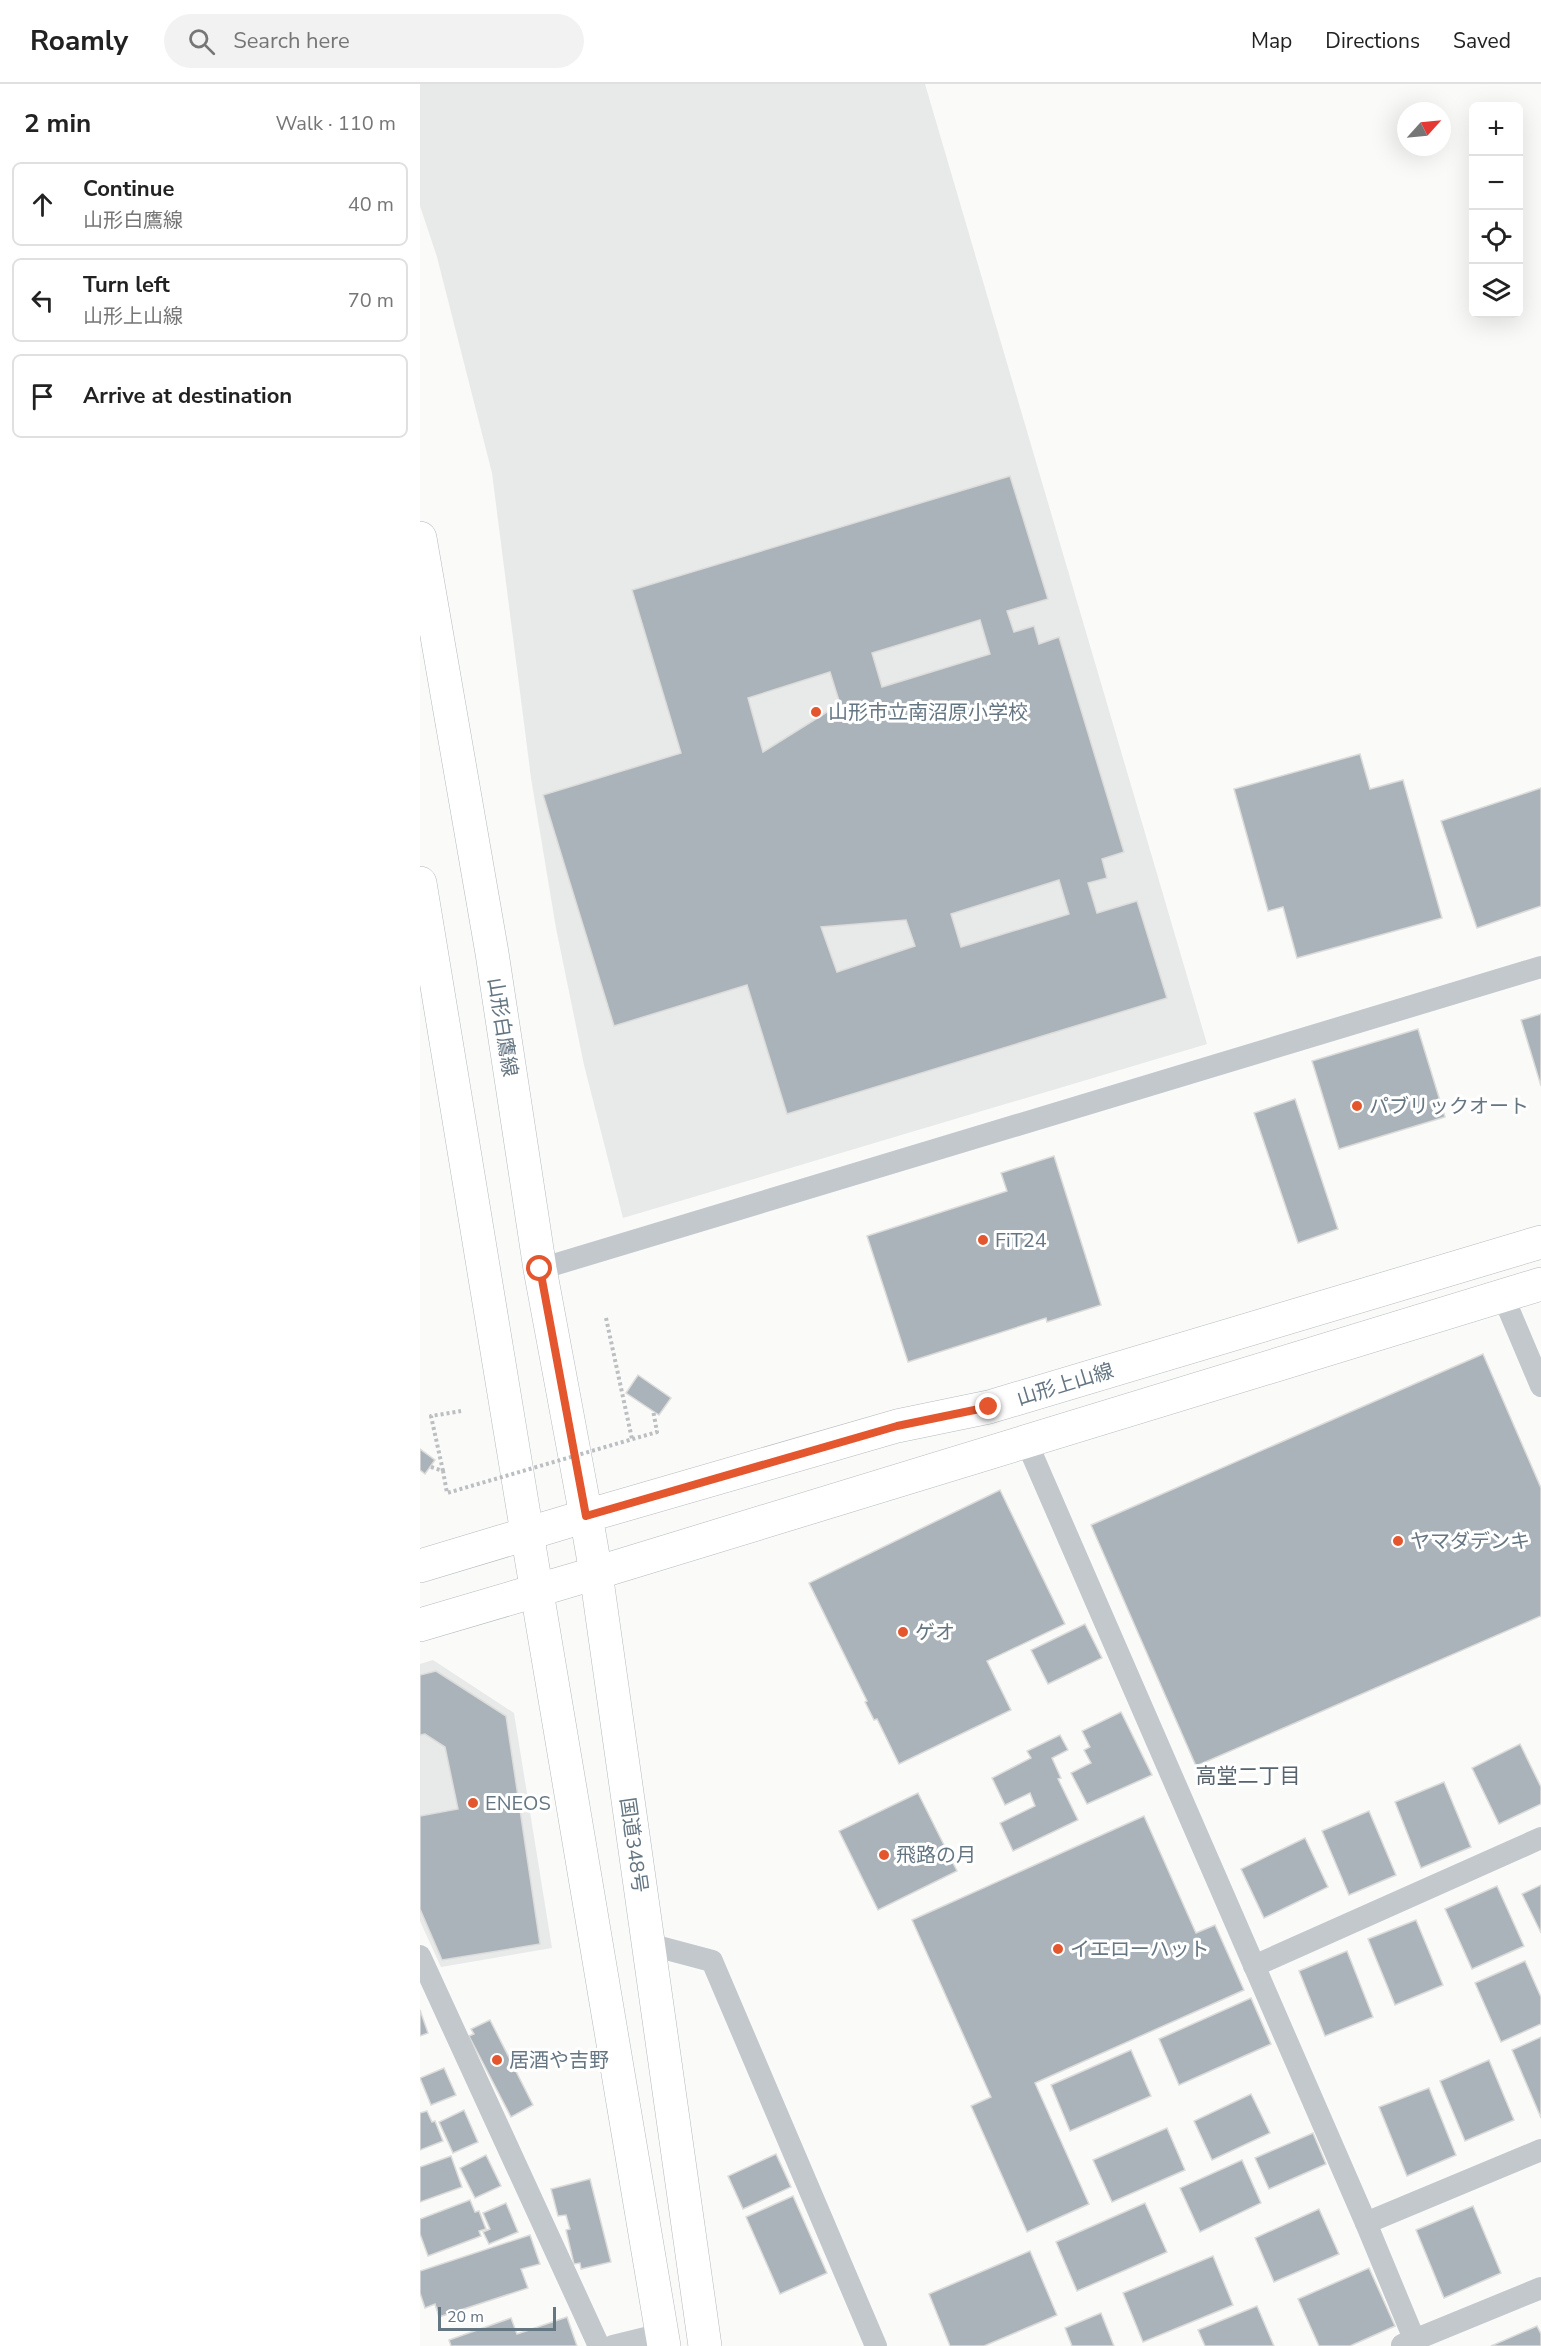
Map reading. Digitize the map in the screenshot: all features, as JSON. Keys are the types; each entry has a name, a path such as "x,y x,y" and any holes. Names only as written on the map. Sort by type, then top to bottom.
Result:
{"main road":[{"name":"山形白鷹線","path":"420,538 492,953 540,1269 586,1516"},
{"path":"420,883 536,1592 663,2340"},
{"name":"山形上山線","path":"586,1516 897,1426 989,1407 1541,1242"},
{"path":"420,1625 1027,1443 1541,1284"},
{"path":"420,1566 586,1516"},
{"name":"国道348号","path":"586,1516 596,1573 705,2346"}],"lane":[{"path":"540,1269 1541,967"},
{"path":"1503,1296 1541,1386"},
{"path":"1027,1443 1366,2223 1411,2344 1541,2288"},
{"path":"1254,1966 1541,1838"},
{"path":"648,1944 712,1961 876,2346"},
{"path":"420,1956 599,2346"},
{"path":"1366,2223 1541,2150"},
{"path":"613,2346 663,2340"}],"path":[{"path":"606,1318 632,1439"},
{"path":"461,1411 431,1416 447,1493 657,1432 652,1410"},
{"path":"431,1467 443,1471"}],"shaded area":[{"name":"山形市立南沼原小学校","path":"420,84 925,84 1207,1044 623,1218 584,1065 556,928 531,778 492,473 437,257 420,206"},
{"path":"433,1660 514,1713 552,1948 441,1967 420,1921 420,1664"}],"building":[{"path":"1010,476 1048,599 1007,611 1014,632 1034,626 1039,644 1059,637 1124,852 1102,859 1107,878 1088,883 1097,913 1137,901 1167,998 787,1114 747,985 614,1026 543,795 681,753 632,590","holes":["980,620 990,654 882,687 872,653","830,672 840,704 763,752 748,698","1059,880 1069,914 961,947 951,914","906,920 915,946 837,972 821,927"]},
{"path":"1360,754 1370,789 1403,780 1442,918 1297,958 1283,907 1268,911 1234,789"},
{"path":"1541,788 1541,906 1477,928 1441,821"},
{"path":"1541,1014 1541,1086 1521,1020"},
{"path":"1418,1029 1445,1117 1339,1149 1312,1061"},
{"path":"1295,1099 1338,1229 1298,1243 1254,1113"},
{"path":"1054,1156 1101,1305 1047,1322 1046,1318 908,1362 867,1236 1007,1191 1001,1173"},
{"path":"1483,1354 1541,1488 1541,1616 1196,1766 1091,1525"},
{"path":"638,1375 671,1398 659,1415 626,1393"},
{"path":"420,1449 435,1460 425,1474 420,1470"},
{"path":"1000,1490 1065,1624 987,1661 1011,1710 899,1764 877,1719 874,1720 865,1702 867,1701 809,1583"},
{"path":"1085,1624 1102,1658 1048,1684 1031,1650"},
{"path":"436,1671 506,1716 540,1944 442,1960 420,1909 420,1816 458,1809 445,1747 425,1734 420,1735 420,1675"},
{"path":"1121,1712 1152,1775 1087,1804 1071,1773 1091,1763 1084,1750 1090,1747 1082,1731"},
{"path":"1060,1735 1068,1750 1052,1758 1061,1778 1058,1779 1078,1820 1013,1851 1000,1823 1035,1806 1030,1793 1005,1805 992,1778 1031,1758 1027,1751"},
{"path":"1520,1744 1541,1787 1541,1804 1499,1824 1472,1768"},
{"path":"1444,1782 1471,1847 1421,1868 1395,1802"},
{"path":"918,1793 957,1871 878,1910 839,1831"},
{"path":"1369,1811 1396,1875 1349,1895 1322,1831"},
{"path":"1144,1816 1196,1933 1215,1925 1244,1990 1035,2083 1089,2204 1027,2232 971,2106 991,2097 912,1920"},
{"path":"1305,1838 1328,1887 1264,1918 1241,1869"},
{"path":"1541,1885 1541,1933 1522,1894"},
{"path":"1497,1886 1524,1946 1472,1969 1445,1909"},
{"path":"1416,1920 1443,1985 1395,2005 1368,1939"},
{"path":"1347,1951 1373,2017 1325,2036 1299,1971"},
{"path":"1525,1961 1541,1997 1541,2024 1501,2042 1475,1983"},
{"path":"1251,1998 1271,2044 1179,2085 1159,2039"},
{"path":"420,2010 428,2033 420,2036"},
{"path":"490,2020 533,2105 511,2117 469,2036 474,2034 471,2029"},
{"path":"1541,2037 1541,2118 1512,2050"},
{"path":"1131,2050 1151,2096 1070,2131 1051,2085"},
{"path":"1489,2060 1514,2120 1465,2141 1440,2081"},
{"path":"444,2068 456,2095 431,2105 420,2078"},
{"path":"1429,2088 1456,2155 1407,2176 1379,2107"},
{"path":"1251,2094 1270,2133 1212,2160 1194,2121"},
{"path":"464,2110 478,2142 453,2153 439,2122"},
{"path":"427,2111 432,2122 435,2121 443,2141 420,2150 420,2113"},
{"path":"1167,2128 1185,2170 1112,2202 1093,2160"},
{"path":"1313,2133 1326,2164 1269,2189 1255,2158"},
{"path":"776,2154 791,2187 743,2209 728,2176"},
{"path":"486,2155 501,2186 475,2198 460,2168"},
{"path":"451,2156 462,2187 420,2202 420,2167"},
{"path":"1242,2160 1261,2203 1200,2232 1180,2188"},
{"path":"590,2179 611,2262 581,2269 580,2263 574,2264 566,2230 570,2229 566,2215 558,2216 551,2189"},
{"path":"793,2196 827,2273 780,2294 746,2217"},
{"path":"470,2200 475,2212 479,2211 486,2229 479,2231 481,2236 428,2256 420,2234 420,2219"},
{"path":"506,2203 518,2232 489,2244 483,2232 490,2229 483,2213"},
{"path":"1145,2203 1167,2252 1077,2291 1056,2242"},
{"path":"1473,2206 1501,2273 1444,2298 1416,2230"},
{"path":"1319,2209 1339,2254 1274,2282 1255,2238"},
{"path":"530,2235 540,2264 521,2269 528,2288 439,2317 435,2304 425,2308 420,2293 420,2271"},
{"path":"1030,2251 1057,2315 984,2346 950,2346 929,2294"},
{"path":"1213,2256 1233,2305 1143,2342 1123,2293"},
{"path":"1369,2268 1395,2326 1350,2346 1319,2346 1298,2299"},
{"path":"1257,2306 1274,2346 1205,2346 1198,2330"},
{"path":"1101,2313 1114,2346 1072,2346 1065,2328"},
{"path":"567,2317 577,2346 451,2346 449,2340 511,2318 517,2334"},
{"path":"1537,2326 1541,2334 1541,2346 1491,2346"}],"place":[{"name":"山形市立南沼原小学校","path":"816,712"},
{"name":"パブリックオート","path":"1357,1106"},
{"name":"FiT24","path":"983,1240"},
{"name":"ヤマダデンキ","path":"1398,1541"},
{"name":"ゲオ","path":"903,1632"},
{"name":"ENEOS","path":"473,1803"},
{"name":"飛路の月","path":"884,1855"},
{"name":"イエローハット","path":"1058,1949"},
{"name":"居酒や吉野","path":"497,2060"}],"district":[{"name":"高堂二丁目","path":"1248,1776"}],"route":[{"path":"540,1269 586,1516 897,1426 989,1407"}]}
